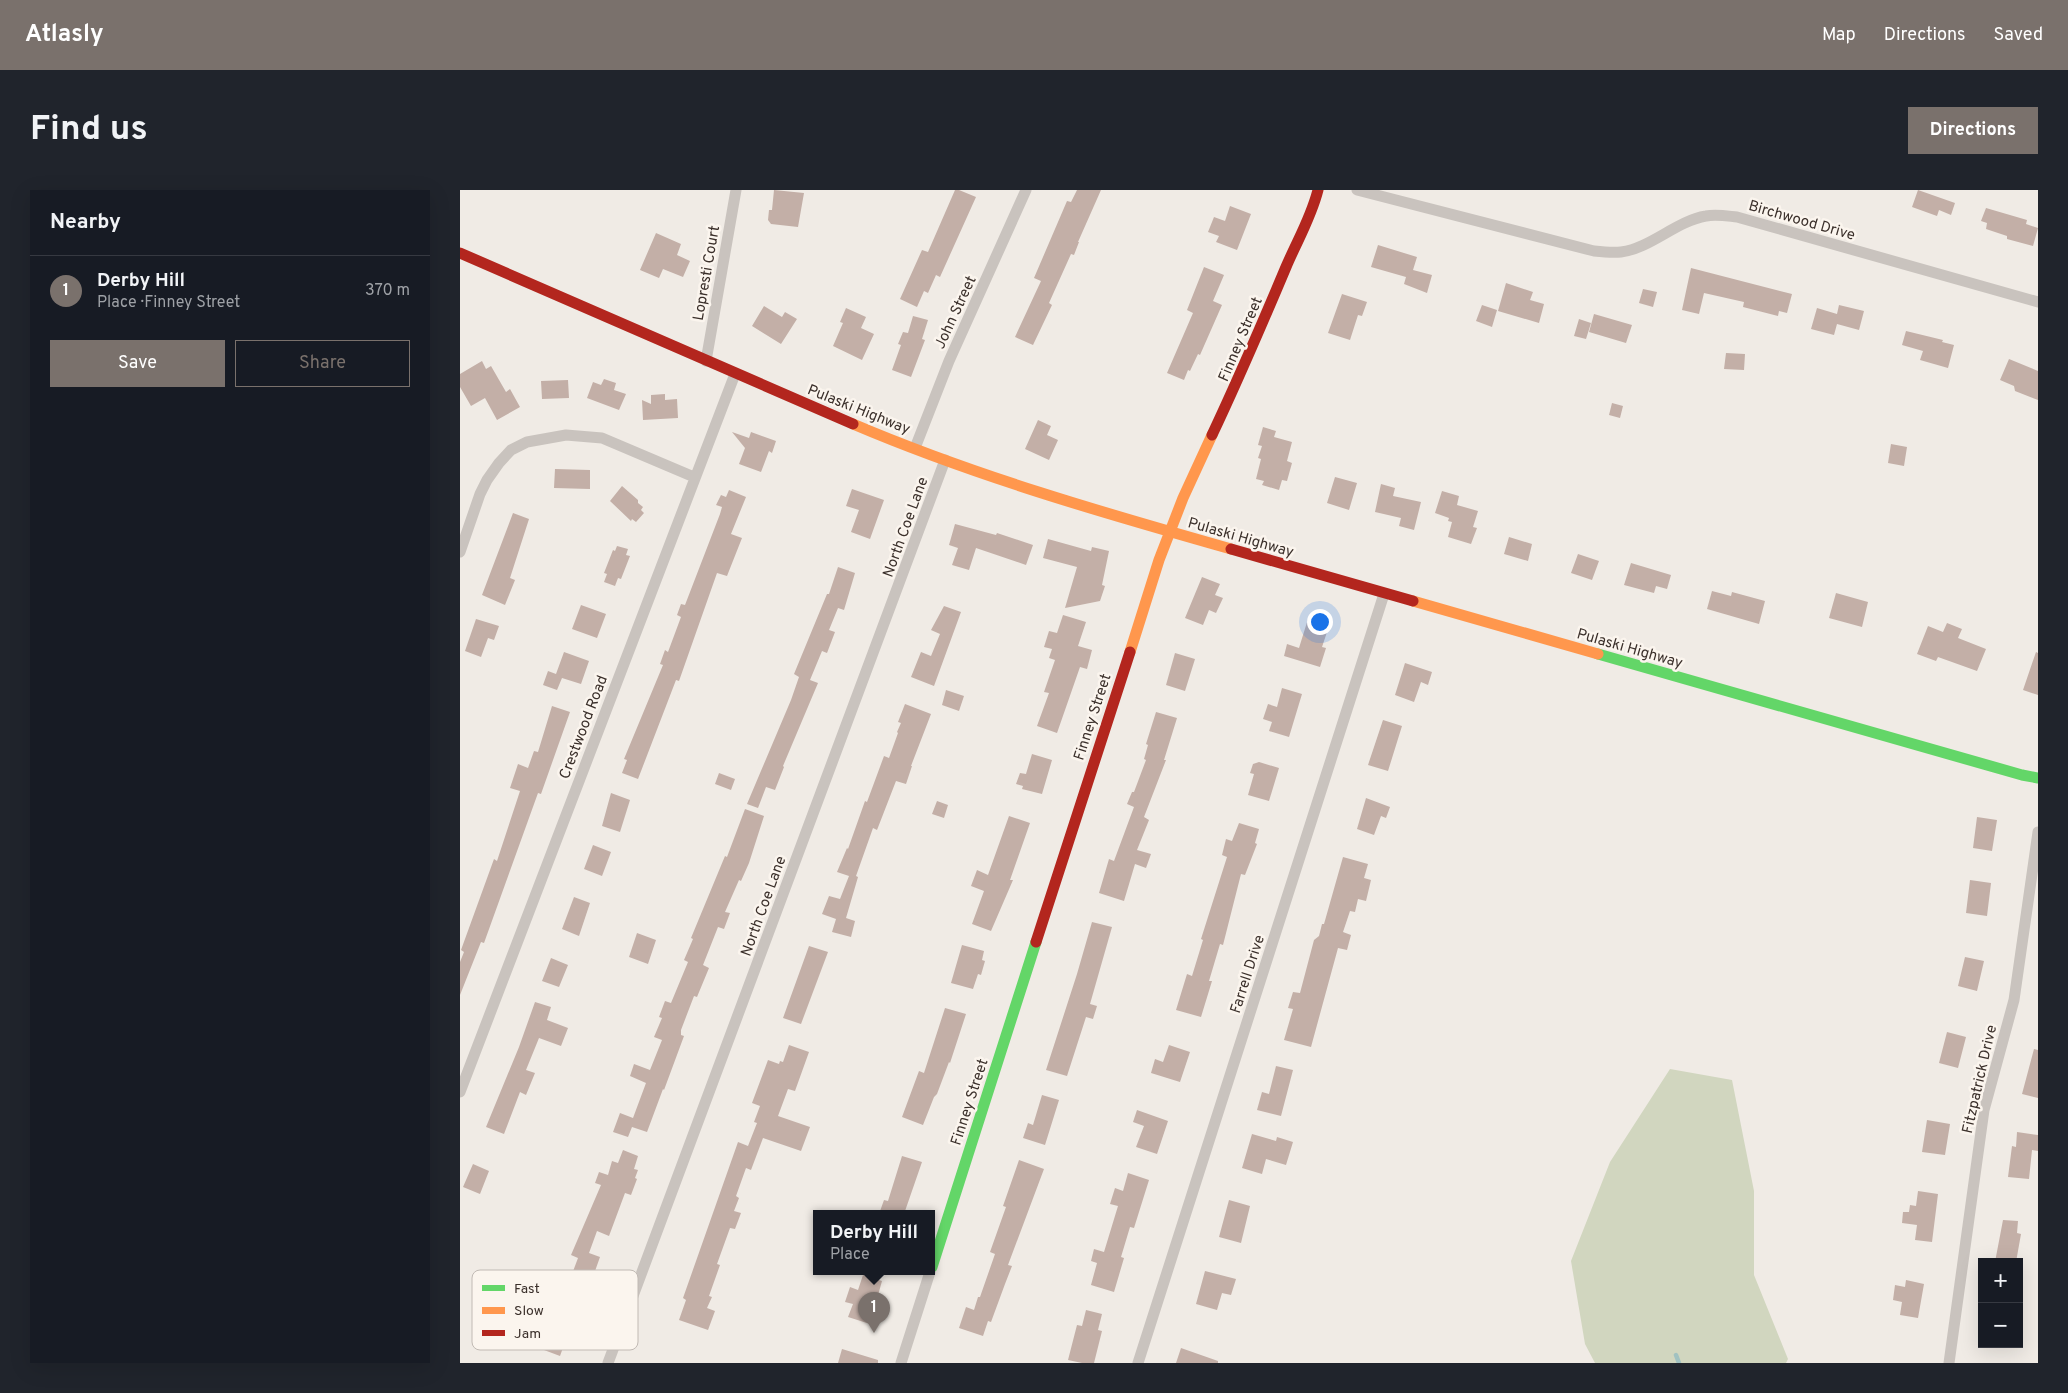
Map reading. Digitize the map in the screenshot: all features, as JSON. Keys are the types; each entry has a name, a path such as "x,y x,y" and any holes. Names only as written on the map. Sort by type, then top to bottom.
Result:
{"main road":[{"name":"Finney Street","path":"935,1258 1169,532 1254,346 1287,265 1312,213 1318,190"},
{"name":"Pulaski Highway","path":"460,253 736,374 915,448 1068,501 1384,594 2012,773 2038,778"}],"street":[{"name":"Lopresti Court","path":"706,361 736,190"},
{"name":"John Street","path":"915,448 950,360 1026,190"},
{"name":"Birchwood Drive","path":"1357,190 1594,252 1607,253 1623,252 1636,248 1693,219 1707,215 1737,217 2038,302"},
{"name":"Crestwood Road","path":"460,1092 694,477 736,374"},
{"path":"460,552 480,494 487,480 511,450 527,442 566,435 602,438 694,477"},
{"name":"North Coe Lane","path":"638,1283 946,460"},
{"name":"Farrell Drive","path":"1138,1363 1384,594"},
{"name":"Fitzpatrick Drive","path":"1949,1363 1984,1110 2014,1000 2038,832"},
{"path":"901,1363 929,1275"},
{"name":"North Coe Lane","path":"608,1363 613,1350"}],"green space":[{"path":"1670,1069 1732,1080 1754,1191 1754,1275 1788,1359 1786,1363 1595,1363 1585,1344 1571,1261 1610,1162"}],"building":[{"path":"774,190 804,193 798,227 771,224 768,220 769,210 772,210"},
{"path":"955,190 976,197 940,277 936,275 928,293 924,291 917,307 900,299 922,250 928,252"},
{"path":"1077,190 1101,190 1074,255 1071,254 1049,303 1052,305 1033,345 1015,337 1041,281 1034,278 1067,201 1071,202"},
{"path":"1918,190 1955,203 1951,215 1939,210 1937,216 1912,207"},
{"path":"1230,206 1251,214 1237,250 1216,242 1219,236 1208,232 1214,217 1225,221"},
{"path":"1986,208 2027,220 2026,224 2038,228 2033,246 2007,239 2007,236 1986,229 1987,223 1981,221"},
{"path":"656,233 681,244 677,255 690,261 683,277 663,269 659,278 640,270"},
{"path":"1378,245 1417,257 1413,270 1432,275 1427,293 1404,284 1406,277 1371,267"},
{"path":"1204,267 1224,275 1213,301 1222,305 1200,355 1198,354 1184,380 1167,373 1193,313 1187,310"},
{"path":"1691,268 1792,294 1787,313 1779,311 1778,316 1743,307 1744,302 1704,293 1699,314 1682,310"},
{"path":"1506,283 1533,292 1530,300 1544,304 1539,323 1498,311"},
{"path":"1643,289 1657,292 1653,307 1639,303"},
{"path":"1342,294 1367,302 1362,316 1358,315 1350,340 1328,333"},
{"path":"1482,305 1497,310 1492,327 1476,321"},
{"path":"1839,305 1864,311 1859,330 1837,324 1834,335 1811,329 1817,308 1837,314"},
{"path":"764,306 782,317 785,312 797,319 781,344 752,326"},
{"path":"846,308 866,317 861,328 874,334 862,360 833,346 843,323 840,322"},
{"path":"1594,314 1632,325 1626,343 1589,332"},
{"path":"913,316 928,320 922,339 925,340 911,377 892,370 901,345 898,344 903,332 908,333"},
{"path":"1579,319 1591,323 1586,339 1574,336"},
{"path":"1906,331 1943,340 1942,342 1954,345 1948,368 1920,360 1923,351 1902,345"},
{"path":"1726,353 1745,354 1744,370 1724,369"},
{"path":"2009,359 2038,371 2038,400 2015,391 2014,386 2000,380"},
{"path":"482,361 486,369 491,366 506,392 510,389 520,407 497,420 485,398 471,406 460,387 460,374"},
{"path":"604,379 616,383 614,390 626,394 619,410 587,398 593,382 601,385"},
{"path":"568,380 569,398 542,399 541,381"},
{"path":"665,394 665,400 677,399 678,418 643,420 642,400 651,404 651,395"},
{"path":"1612,403 1623,406 1620,418 1609,415"},
{"path":"1038,420 1051,426 1047,435 1058,440 1049,460 1025,449"},
{"path":"1263,427 1276,431 1274,437 1292,442 1287,461 1292,463 1287,481 1282,480 1279,490 1262,485 1264,481 1256,479 1261,459 1258,458 1262,446 1258,445"},
{"path":"732,432 749,438 751,432 776,441 772,453 769,451 761,472 739,464 745,448"},
{"path":"1891,444 1907,447 1904,466 1888,463"},
{"path":"555,469 590,470 590,489 554,488"},
{"path":"1335,477 1357,483 1349,510 1327,503"},
{"path":"1381,484 1395,488 1393,496 1421,502 1414,530 1399,526 1401,518 1375,512"},
{"path":"622,486 643,507 641,510 644,513 636,522 632,519 631,521 610,501"},
{"path":"852,489 884,500 870,539 851,532 859,510 846,506"},
{"path":"729,490 746,497 731,534 742,538 727,576 717,573 679,681 676,680 638,779 622,773 627,760 624,759 663,665 660,664 665,650 668,652 681,617 677,615 681,604 685,605 720,514 722,507 716,505 721,495 726,497"},
{"path":"1442,491 1459,496 1457,505 1478,511 1473,527 1477,528 1471,544 1448,537 1452,522 1448,521 1449,518 1435,513"},
{"path":"513,513 529,519 510,578 515,580 505,605 482,595"},
{"path":"955,524 996,535 997,533 1033,545 1026,565 976,548 969,570 952,565 958,548 949,545"},
{"path":"1509,537 1532,544 1528,561 1504,554"},
{"path":"1048,539 1091,551 1092,547 1109,551 1102,585 1105,586 1100,601 1065,608 1077,567 1043,558"},
{"path":"617,546 628,549 626,555 630,556 621,579 618,578 615,586 604,582 607,574 604,573 613,550 615,551"},
{"path":"1578,554 1599,561 1592,580 1571,573"},
{"path":"1631,563 1671,575 1667,589 1656,586 1654,593 1624,585"},
{"path":"838,567 855,573 844,610 838,608 829,630 835,632 827,653 822,651 810,680 818,683 783,766 775,790 766,787 758,808 747,804 791,700 799,677 794,674 827,594 829,594"},
{"path":"1202,577 1220,584 1215,595 1223,598 1216,613 1209,610 1203,625 1185,618"},
{"path":"1712,591 1731,596 1732,592 1765,601 1759,624 1707,609"},
{"path":"1836,593 1868,602 1862,627 1829,618"},
{"path":"581,605 606,614 597,638 572,629"},
{"path":"944,606 961,612 934,686 911,677 921,652 931,656 940,634 931,630"},
{"path":"1063,615 1086,622 1078,646 1092,650 1087,669 1080,667 1057,733 1037,726 1049,693 1044,692 1055,660 1049,658 1052,649 1044,647 1049,631 1057,633"},
{"path":"476,619 499,626 494,640 488,638 481,657 465,651"},
{"path":"1308,619 1329,626 1322,647 1326,648 1320,667 1284,656 1287,644 1299,648"},
{"path":"1947,623 1962,629 1958,638 1986,649 1977,671 1938,657 1936,661 1917,654 1928,626 1943,632"},
{"path":"564,652 589,661 581,684 562,678 557,690 543,685 548,671 556,674"},
{"path":"2036,652 2038,653 2038,695 2023,690"},
{"path":"1175,653 1195,659 1185,691 1166,685"},
{"path":"1405,663 1432,672 1428,685 1421,682 1414,702 1395,695"},
{"path":"1282,688 1302,694 1289,737 1269,731 1272,722 1263,719 1268,704 1277,707"},
{"path":"946,690 964,696 959,711 942,705"},
{"path":"905,704 931,714 906,784 896,781 877,830 873,828 856,876 858,877 846,918 855,921 851,937 832,932 836,919 822,914 829,896 840,899 849,876 837,872 848,849 884,756 889,758 901,723 898,722"},
{"path":"552,706 570,712 541,794 538,793 484,943 481,942 460,995 460,962 464,952 461,950 494,859 497,861 520,791 510,788 518,764 528,768 534,751 538,752"},
{"path":"1156,712 1177,718 1164,760 1166,760 1144,817 1149,820 1137,850 1151,854 1146,868 1135,864 1124,901 1099,893 1109,859 1114,861 1134,807 1127,804 1132,792 1134,792 1146,760 1144,759 1148,745 1146,744"},
{"path":"1383,720 1402,726 1388,771 1368,765"},
{"path":"1032,754 1052,760 1042,794 1022,789 1023,786 1016,784 1020,773 1026,774"},
{"path":"1259,762 1279,768 1269,801 1248,795 1254,774 1250,773 1253,764"},
{"path":"719,773 735,779 731,790 715,784"},
{"path":"611,793 630,800 620,832 602,826"},
{"path":"1366,798 1390,807 1386,818 1381,816 1374,835 1357,829"},
{"path":"937,801 948,805 944,818 932,814"},
{"path":"745,809 764,816 749,863 741,881 739,880 725,912 730,913 724,929 718,927 703,965 709,968 697,997 694,996 681,1030 681,1035 684,1036 647,1132 632,1127 628,1137 613,1132 620,1113 633,1118 646,1083 630,1076 634,1064 650,1070 662,1040 654,1037 662,1018 659,1017 665,1001 671,1003 688,962 684,960 693,939 691,938 725,856 727,857"},
{"path":"1009,816 1030,823 1010,880 1013,880 991,931 972,924 984,891 971,886 977,870 988,875"},
{"path":"1977,817 1997,820 1992,851 1973,848"},
{"path":"1239,823 1259,829 1255,843 1257,844 1245,875 1241,874 1223,945 1220,944 1209,981 1212,981 1201,1017 1176,1010 1187,974 1192,976 1203,940 1201,939 1227,857 1222,855 1226,839 1232,841"},
{"path":"593,845 611,852 602,876 584,869"},
{"path":"1343,857 1368,864 1364,878 1371,880 1366,901 1358,899 1355,912 1350,911 1343,932 1351,935 1347,950 1338,948 1311,1047 1284,1040 1293,1009 1288,1008 1293,992 1300,993 1314,940 1319,936 1322,924 1324,924"},
{"path":"1970,880 1991,883 1987,916 1966,913"},
{"path":"574,897 590,903 579,936 562,929"},
{"path":"1092,922 1112,927 1090,1004 1097,1006 1093,1019 1086,1017 1067,1076 1046,1070"},
{"path":"637,933 656,940 648,964 629,957"},
{"path":"962,945 984,951 982,960 985,961 981,975 978,974 973,989 951,983"},
{"path":"809,946 828,952 801,1024 783,1018"},
{"path":"1965,957 1984,961 1977,991 1958,986"},
{"path":"551,958 568,965 559,987 542,981"},
{"path":"535,1002 551,1007 547,1020 568,1028 561,1046 539,1038 526,1070 535,1073 526,1095 520,1092 504,1134 486,1127 519,1047"},
{"path":"945,1008 966,1014 950,1063 923,1125 902,1117 919,1071 924,1073"},
{"path":"1947,1032 1966,1037 1958,1068 1939,1063"},
{"path":"789,1045 809,1052 795,1091 788,1089 778,1116 810,1127 801,1151 763,1138 751,1170 746,1168 736,1196 739,1198 734,1211 741,1213 735,1229 730,1228 717,1264 720,1265 709,1296 712,1297 707,1308 715,1311 708,1330 679,1320 686,1300 683,1298 738,1142 748,1146 757,1123 754,1122 760,1106 752,1103 768,1060 779,1064 780,1061 783,1062"},
{"path":"1169,1045 1190,1052 1180,1082 1151,1073 1155,1059 1163,1062"},
{"path":"2034,1049 2038,1050 2038,1098 2022,1094"},
{"path":"1276,1066 1293,1070 1281,1116 1257,1110 1262,1092 1269,1094"},
{"path":"1042,1095 1059,1100 1045,1145 1023,1138 1028,1123 1033,1125"},
{"path":"1137,1110 1168,1121 1157,1154 1136,1147 1144,1126 1133,1122"},
{"path":"1927,1120 1950,1124 1945,1155 1922,1152"},
{"path":"2017,1132 2038,1135 2038,1151 2032,1150 2029,1179 2008,1177 2012,1146 2016,1147"},
{"path":"1252,1134 1276,1141 1277,1137 1293,1142 1286,1165 1266,1159 1262,1174 1242,1168"},
{"path":"623,1150 638,1156 634,1169 638,1170 635,1178 637,1179 631,1195 625,1193 609,1236 597,1231 589,1253 600,1257 595,1270 574,1270 578,1258 571,1255 601,1185 595,1183 599,1172 608,1175 612,1161 618,1163"},
{"path":"902,1156 922,1162 905,1210 880,1210 884,1200 888,1201"},
{"path":"1019,1160 1044,1169 1008,1265 1012,1266 991,1322 988,1321 983,1336 959,1328 966,1307 974,1310 978,1297 980,1297 995,1254 990,1252 1006,1207 1003,1206"},
{"path":"473,1164 489,1171 480,1194 463,1187"},
{"path":"1128,1173 1149,1180 1134,1228 1130,1227 1121,1257 1124,1258 1114,1292 1091,1285 1097,1263 1091,1261 1094,1249 1104,1252 1118,1206 1110,1204 1115,1188 1123,1191"},
{"path":"1918,1191 1938,1194 1932,1242 1915,1240 1917,1225 1902,1223 1903,1212 1909,1212 1910,1205 1916,1206"},
{"path":"1229,1200 1250,1206 1241,1243 1219,1237"},
{"path":"2003,1220 2018,1221 2017,1233 2021,1234 2017,1258 1996,1258"},
{"path":"1205,1271 1236,1279 1231,1295 1222,1293 1217,1310 1196,1304"},
{"path":"863,1275 882,1281 870,1324 848,1317 853,1304 845,1302 850,1287 858,1290"},
{"path":"1906,1280 1924,1284 1918,1318 1900,1315 1902,1302 1893,1300 1895,1285 1905,1287"},
{"path":"1086,1310 1102,1314 1098,1330 1102,1331 1094,1363 1068,1360 1077,1325 1082,1326"},
{"path":"1181,1348 1218,1361 1218,1363 1176,1363"},
{"path":"842,1349 878,1360 878,1363 838,1363"},
{"path":"544,1350 562,1350 560,1356"}],"waterway":[{"path":"1676,1355 1679,1363"}],"traffic: fast":[{"path":"1598,654 2038,778"},
{"path":"935,1258 1036,942"}],"traffic: slow":[{"path":"853,424 899,443 1040,493 1231,549"},
{"path":"1130,652 1159,560 1183,498 1212,435"},
{"path":"1413,601 1598,654"}],"traffic: jam":[{"path":"1212,435 1308,220 1318,190"},
{"path":"460,253 853,424"},
{"path":"1231,549 1413,601"},
{"path":"1036,942 1130,652"}],"place":[{"name":"Derby Hill","path":"874,1333"}]}
